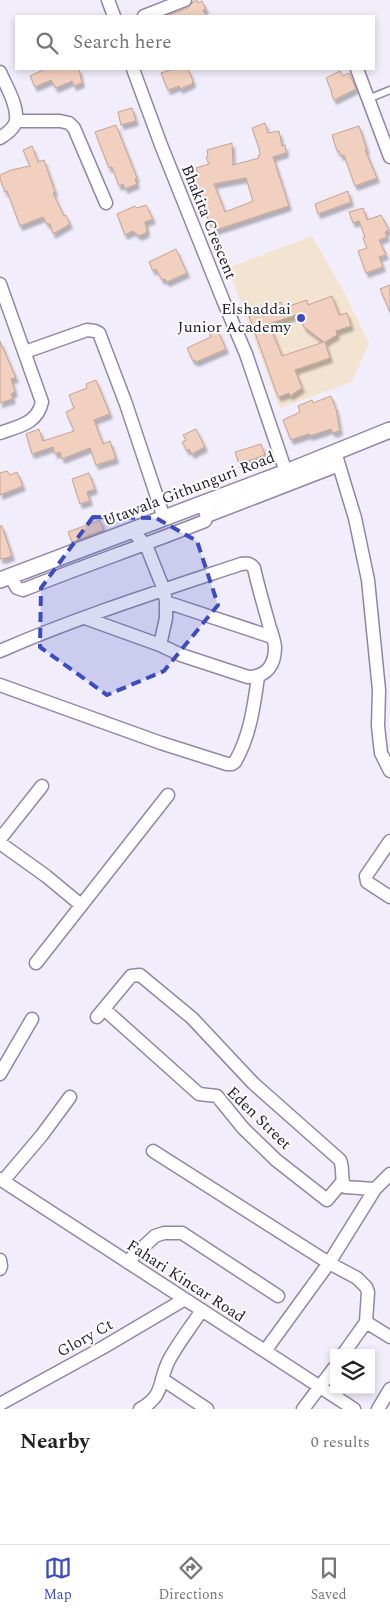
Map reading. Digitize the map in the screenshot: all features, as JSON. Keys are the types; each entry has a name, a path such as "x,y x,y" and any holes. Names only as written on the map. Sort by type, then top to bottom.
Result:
{"street":[{"path":"108,0 114,15"},
{"path":"147,15 185,0"},
{"name":"Bhakita Crescent","path":"133,70 164,154 246,354 286,472"},
{"path":"356,70 390,157"},
{"path":"0,72 15,108 16,121 9,132 0,138"},
{"path":"16,121 60,121 69,123 74,128 106,203"},
{"path":"0,284 42,402 37,416 25,424 0,433"},
{"path":"25,352 88,330 95,330 100,334 126,404 164,518"},
{"name":"Utawala Githunguri Road","path":"5,578 164,518 204,510 286,472 337,458 390,430"},
{"path":"5,578 16,588 23,590 81,566 146,545 205,521 204,510 337,458 355,518 368,580 379,690 378,726 381,753 390,771"},
{"path":"131,530 146,545 165,596 166,618 160,644"},
{"path":"75,551 81,566"},
{"path":"0,651 34,636 84,618 165,596 241,564 251,564 254,568 275,647 272,664 265,673 258,677 248,678 181,655 160,644 84,618"},
{"path":"165,596 272,637"},
{"path":"0,685 161,743 232,764 240,754 245,742 251,720 258,677"},
{"path":"0,839 42,786"},
{"path":"36,963 168,795"},
{"path":"390,840 366,876 367,882 390,897"},
{"path":"0,843 81,905"},
{"name":"Eden Street","path":"140,975 192,1018 253,1083 340,1160 342,1164 342,1182 327,1200 276,1160 243,1128 217,1096 199,1094 100,1013 131,976 140,975"},
{"path":"0,1074 32,1019"},
{"path":"2,1180 42,1135 70,1097"},
{"path":"153,1151 329,1263 357,1278 366,1287 368,1292 366,1322 347,1349"},
{"path":"265,1351 329,1263 374,1190 390,1174"},
{"name":"Fahari Kincar Road","path":"2,1180 354,1409"},
{"path":"342,1182 344,1187 374,1190"},
{"path":"127,1262 155,1236 164,1233 182,1234 278,1296"},
{"path":"0,1260 0,1269"},
{"name":"Glory Ct","path":"0,1404 185,1300"},
{"path":"140,1409 153,1404 160,1390 169,1361 202,1310"},
{"path":"366,1322 390,1338"},
{"path":"303,1409 330,1373"},
{"path":"162,1379 207,1409"},
{"path":"378,1409 390,1389"}],"lane":[{"path":"368,99 390,90"}],"highlighted area":[{"path":"93,517 156,518 197,541 218,605 164,671 107,695 40,647 41,588"}],"shaded area":[{"name":"Elshaddai Junior Academy","path":"312,236 344,292 369,343 352,382 280,408 228,268"}],"building":[{"path":"197,0 198,3 202,1 206,9 203,10 206,15 169,15 188,8"},
{"path":"43,70 79,70 82,83 74,86 72,81 56,88 51,80 35,87 30,76"},
{"path":"170,70 188,70 193,81 192,84 180,89 179,86 168,90 161,73"},
{"path":"340,71 343,76 349,73 356,89 334,100 326,78"},
{"path":"132,108 136,121 121,125 118,112"},
{"path":"265,123 268,133 279,131 282,146 285,145 286,153 273,157 289,206 213,231 193,175 198,174 196,168 209,164 206,157 208,156 207,150 232,143 233,165 259,158 259,148 252,128","holes":["246,178 253,201 225,212 214,184"]},
{"path":"116,125 137,178 135,179 137,184 125,189 123,184 119,186 112,167 109,168 95,132"},
{"path":"359,126 367,150 365,150 377,178 355,186 344,155 341,156 339,151 337,151 332,135"},
{"path":"32,146 38,162 44,160 55,192 53,193 70,224 53,234 50,224 47,224 43,217 20,226 7,191 5,192 0,179 0,175 11,170 30,166 23,150"},
{"path":"348,191 351,202 318,214 315,204"},
{"path":"146,205 153,219 145,222 146,233 139,236 133,231 125,235 117,214 135,206 137,208"},
{"path":"363,208 367,220 381,215 389,230 385,232 387,237 379,240 386,255 379,257 383,267 366,273 358,251 367,248 363,238 365,237 359,221 353,223 349,212"},
{"path":"176,249 187,273 167,282 165,279 162,280 156,269 153,271 149,262"},
{"path":"390,285 390,312 380,289"},
{"path":"332,296 339,315 347,313 351,326 336,331 337,335 325,342 330,358 295,370 302,388 290,396 289,393 279,397 249,316 281,302 283,308 307,300 308,305","holes":["299,314 304,327 324,342 282,356 269,324"]},
{"path":"216,327 226,349 196,362 195,360 193,361 187,348 211,337 208,330"},
{"path":"0,341 16,378 11,379 15,392 11,394 13,399 0,403"},
{"path":"96,380 110,414 94,420 103,444 110,441 116,459 96,465 90,448 62,459 60,452 55,454 53,447 32,454 26,434 39,429 43,441 74,431 66,412 74,408 69,395 87,388 86,384"},
{"path":"331,396 336,409 340,431 333,433 331,429 291,440 283,420 300,412 298,406 312,400 313,403"},
{"path":"196,429 205,447 192,454 189,449 187,451 182,442 186,440 183,435"},
{"path":"261,444 265,455 239,464 235,452"},
{"path":"7,471 10,475 17,472 23,486 0,495 0,473"},
{"path":"89,473 95,489 87,492 90,501 80,504 72,479"},
{"path":"100,520 104,530 72,542 68,532"},
{"path":"0,526 2,526 12,556 3,559 0,559"}],"place":[{"name":"Elshaddai Junior Academy","path":"301,318"}]}
